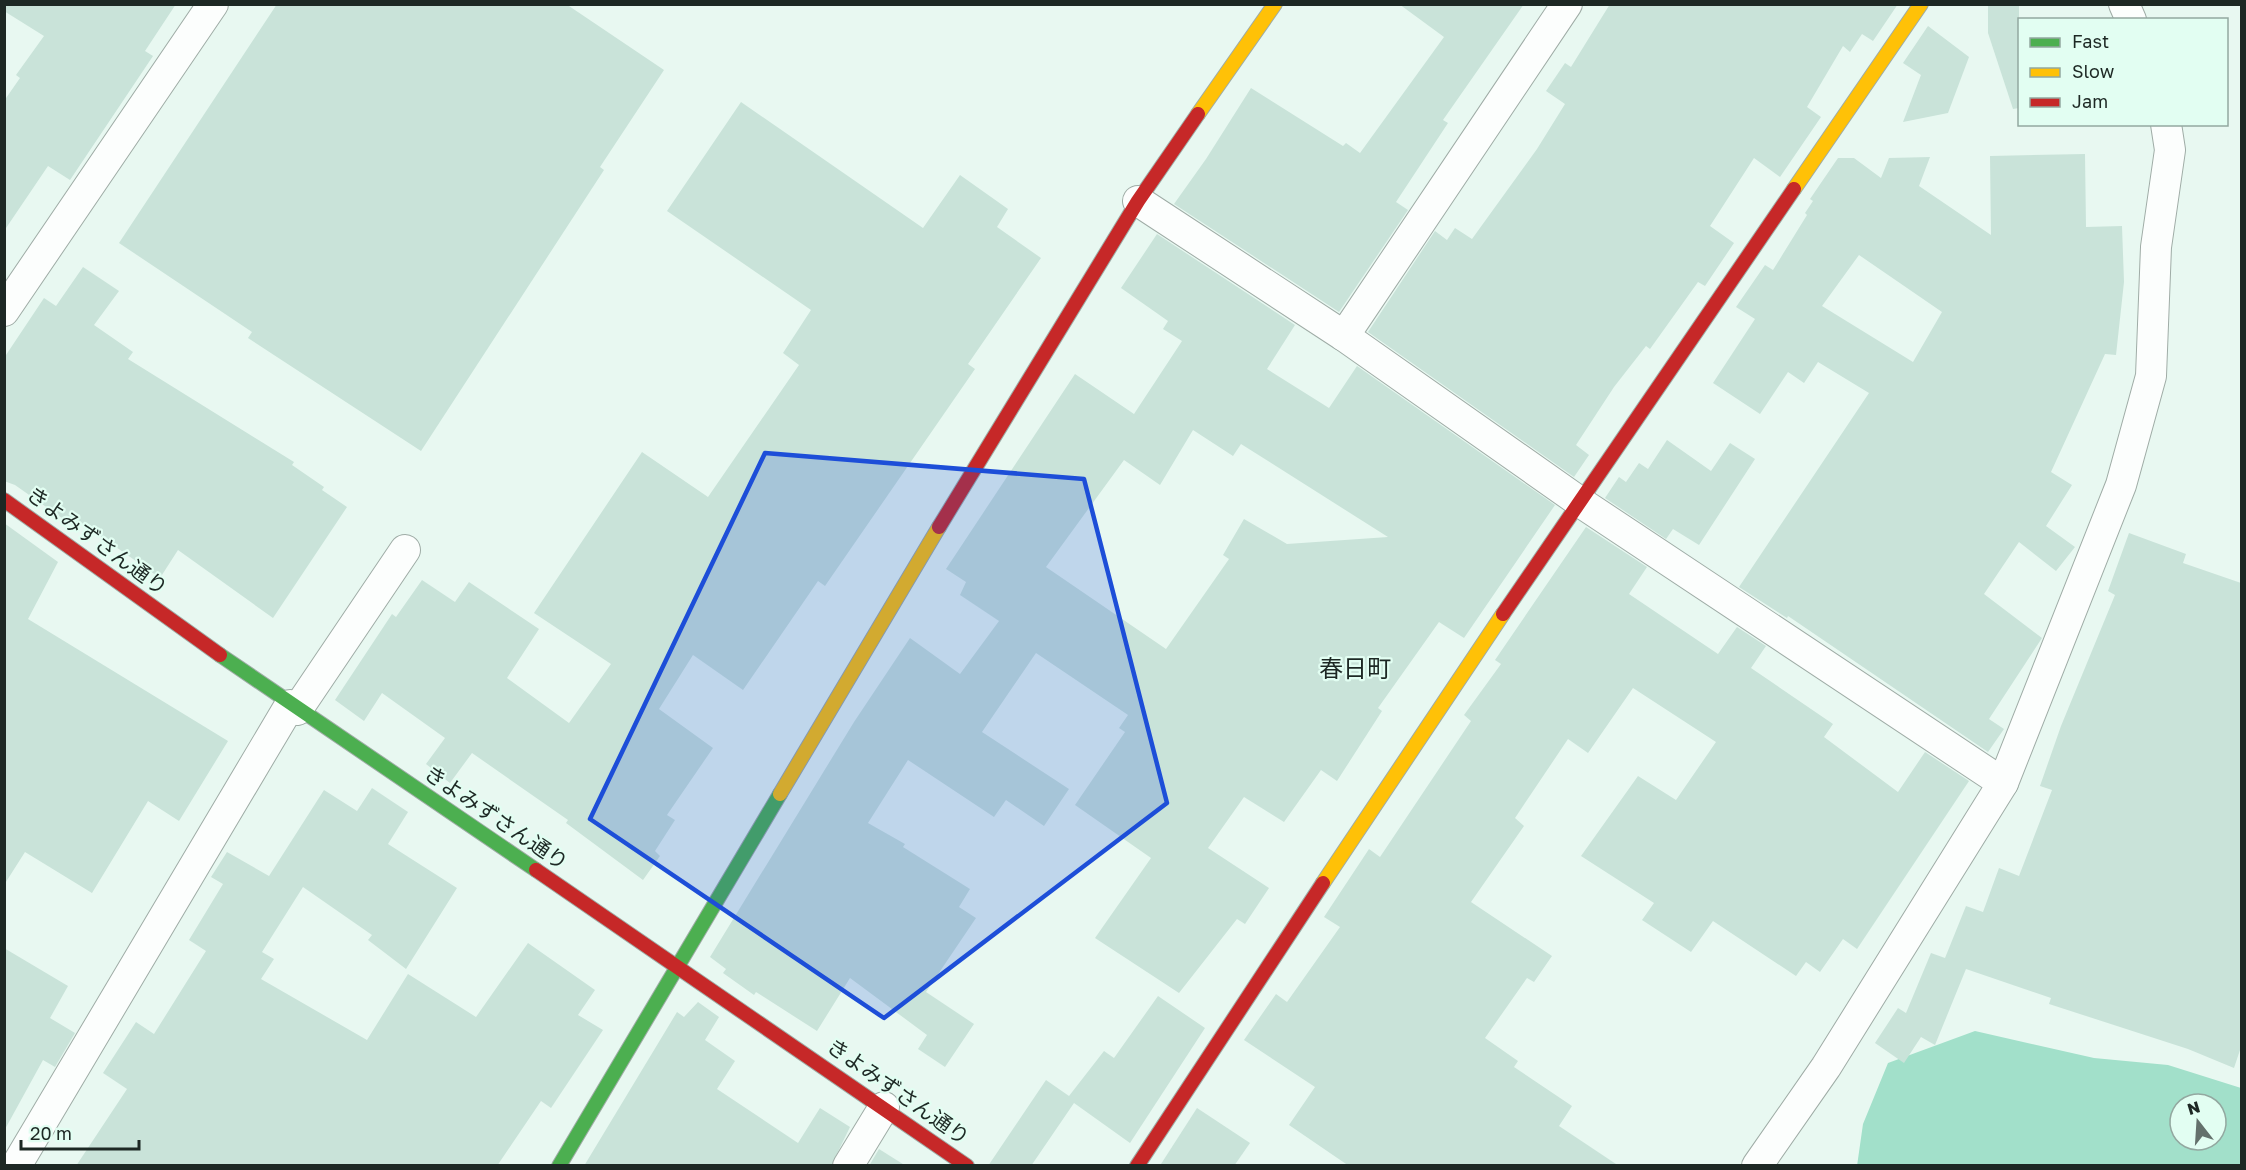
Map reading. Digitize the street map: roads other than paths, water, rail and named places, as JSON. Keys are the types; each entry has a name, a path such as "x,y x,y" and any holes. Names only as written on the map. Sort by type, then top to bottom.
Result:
{"street":[{"path":"4,311 213,4"},
{"path":"562,1165 957,497 1138,201 1275,4"},
{"path":"1344,336 1567,4"},
{"path":"1137,1166 1436,712 1921,4"},
{"path":"2124,4 2130,18"},
{"path":"1757,1166 1826,1067 2003,783 2121,485 2151,376 2156,247 2170,150 2166,126"},
{"path":"1138,201 1344,336 1580,502 2003,783"},
{"name":"きよみずさん通り","path":"4,500 293,708 679,966 967,1166"},
{"path":"16,1166 293,708 405,550"},
{"path":"848,1166 884,1107"}],"district":[{"name":"春日町","path":"1355,669"}]}
